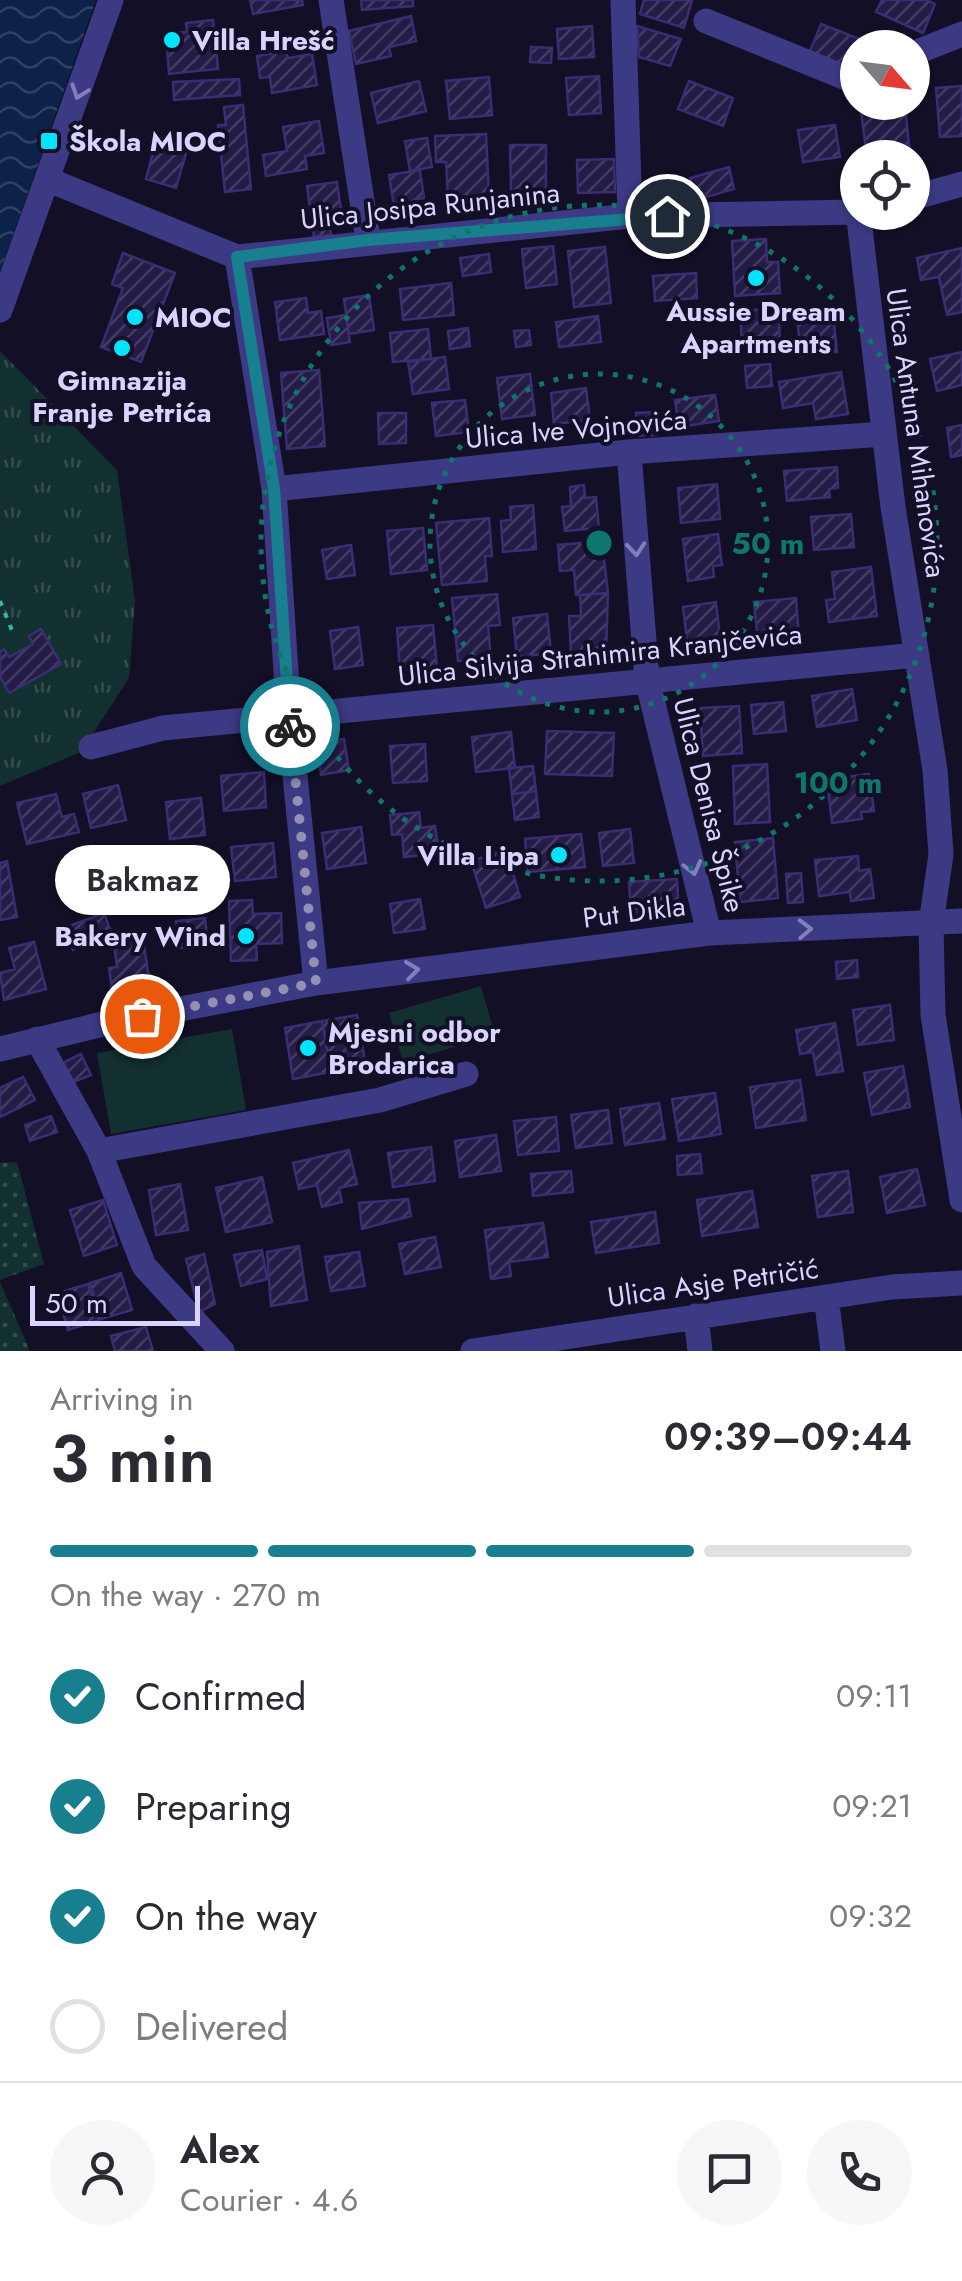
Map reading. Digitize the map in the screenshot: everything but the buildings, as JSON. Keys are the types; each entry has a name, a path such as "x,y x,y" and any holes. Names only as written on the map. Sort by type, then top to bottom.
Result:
{"street":[{"path":"0,310 111,0"},
{"path":"331,0 368,240"},
{"path":"623,0 630,216"},
{"path":"706,20 840,75"},
{"path":"930,47 962,34"},
{"path":"0,1049 316,983 289,717 274,489 237,257 49,180"},
{"path":"930,193 962,184"},
{"name":"Ulica Josipa Runjanina","path":"237,257 368,240 630,216 840,211"},
{"name":"Ulica Antuna Mihanovića","path":"858,230 884,434 935,770 940,854 932,924 934,1015 962,1200"},
{"name":"Ulica Ive Vojnovića","path":"274,489 628,452 884,434"},
{"name":"Ulica Denisa Špike","path":"628,452 647,679 709,933"},
{"name":"Ulica Silvija Strahimira Kranjčevića","path":"92,748 162,728 917,655"},
{"name":"Put Dikla","path":"316,983 709,933 962,921"},
{"path":"37,1039 100,1150 144,1266 222,1351"},
{"path":"100,1150 380,1100 466,1074"},
{"name":"Ulica Asje Petričić","path":"473,1351 826,1296 962,1283"},
{"path":"826,1296 832,1351"},
{"path":"696,1316 700,1351"}],"path":[{"path":"0,601 12,633"}],"green space":[{"path":"0,351 117,470 135,601 129,678 81,752 0,786"},
{"path":"481,986 495,1035 403,1062 389,1013"},
{"path":"232,1029 246,1110 111,1134 97,1053"},
{"path":"17,1162 44,1264 0,1280 0,1163"},
{"path":"0,1282 30,1351 0,1351"}],"water":[{"path":"0,0 96,0 0,272"}],"way so far":[{"path":"142,1016 316,983 290,726"}],"place":[{"name":"Villa Hrešć","path":"172,40"},
{"name":"Škola MIOC","path":"49,141"},
{"name":"Aussie Dream Apartments","path":"756,278"},
{"name":"MIOC","path":"135,317"},
{"name":"Gimnazija Franje Petrića","path":"122,348"},
{"name":"Villa Lipa","path":"559,855"},
{"name":"Bakery Wind","path":"246,936"},
{"name":"Bakmaz","path":"142,1016"},
{"name":"Mjesni odbor Brodarica","path":"308,1048"}],"route":[{"path":"290,726 274,489 245,284 237,257 368,240 667,216"}]}
